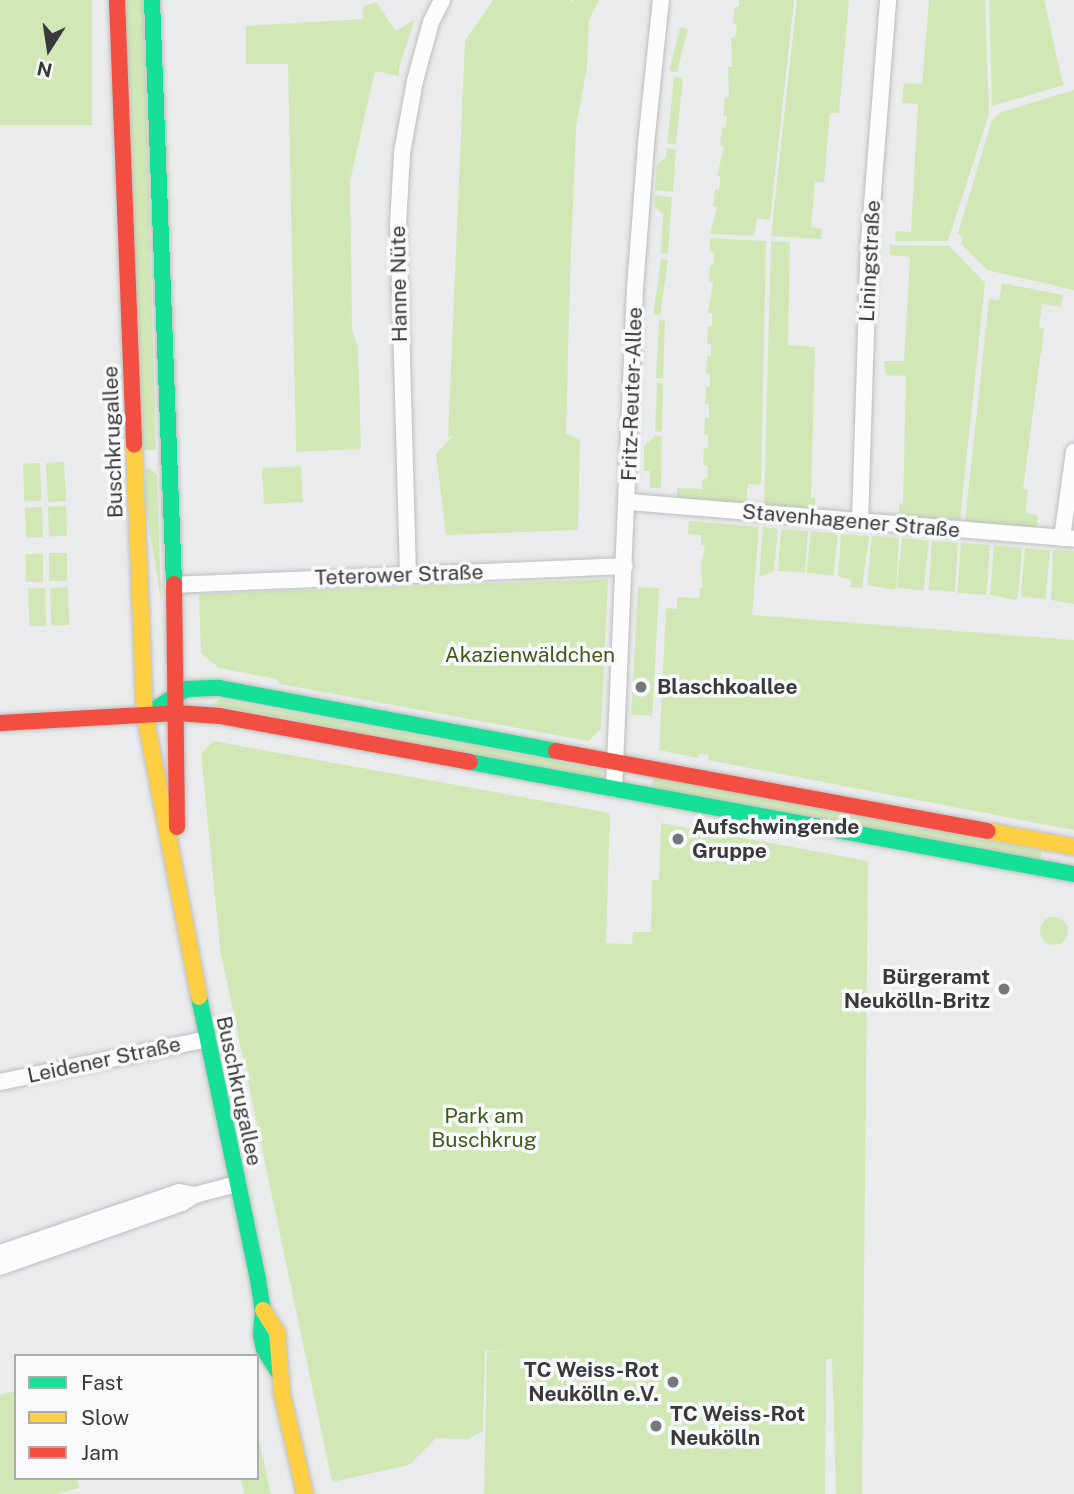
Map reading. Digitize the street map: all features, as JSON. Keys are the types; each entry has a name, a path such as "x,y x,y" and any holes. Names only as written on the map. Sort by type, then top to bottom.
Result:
{"main road":[{"name":"Buschkrugallee","path":"117,0 152,461 173,585 178,879"},
{"name":"Buschkrugallee","path":"152,0 152,461 145,716 207,1039 263,1310 264,1349 279,1373 304,1494"},
{"path":"145,716 176,694 197,687 219,688 1074,847"},
{"path":"0,723 177,713 256,722 1074,874"}],"street":[{"name":"Hanne Nüte","path":"408,574 399,201 402,153 415,81 431,22 442,0"},
{"name":"Fritz-Reuter-Allee","path":"614,789 635,288 661,0"},
{"name":"Liningstraße","path":"860,522 869,243 888,0"},
{"path":"1068,538 1074,452"},
{"name":"Stavenhagener Straße","path":"628,502 1068,538"},
{"name":"Teterower Straße","path":"173,585 625,566"},
{"name":"Leidener Straße","path":"0,1082 207,1039"},
{"path":"0,1267 182,1203 195,1195 237,1184"},
{"path":"0,1253 179,1192 195,1195"}],"green space":[{"path":"0,0 92,0 92,125 0,125"},
{"path":"124,0 143,0 156,450 140,450"},
{"path":"493,0 570,0 571,3 573,0 599,0 589,20 587,67 576,128 570,277 566,433 580,440 578,530 446,535 436,454 453,436 448,437 465,41"},
{"path":"739,0 794,0 770,220 757,218 754,236 710,234 717,207 713,206 715,189 719,189 720,183 720,176 717,176 724,147 720,145 722,127 726,128 727,116 723,115 725,98 729,97 731,37 735,37 737,25 733,24 735,7 739,7"},
{"path":"797,0 849,0 839,113 830,113 824,182 815,182 811,227 822,229 821,239 771,236"},
{"path":"929,0 985,0 989,114 948,241 895,241 896,231 911,232 918,104 902,103 904,83 922,84"},
{"path":"989,0 1044,0 1063,85 992,106"},
{"path":"376,2 396,31 415,19 399,68 399,76 375,71 350,181 352,329 358,347 361,449 296,452 288,64 246,64 246,26 363,19 362,7"},
{"path":"680,27 688,29 677,73 669,71"},
{"path":"674,77 683,78 676,145 667,144"},
{"path":"1074,90 1074,290 987,270 961,244 963,237 958,233 992,120 1001,112"},
{"path":"667,148 676,150 673,192 655,190 657,165 666,157"},
{"path":"655,195 672,197 668,254 661,253 663,214 654,206"},
{"path":"710,238 766,241 761,485 748,484 746,503 677,498 677,488 702,489 703,479 707,478 708,466 703,465 704,448 708,448 708,435 704,435 705,418 709,418 709,405 705,404 706,387 710,387 710,374 706,374 707,356 711,355 711,344 707,344 708,326 712,326 712,313 708,313 713,283 709,282 710,265 713,265 714,259 714,252 710,252"},
{"path":"771,241 790,242 788,345 815,347 811,497 815,498 815,508 764,505"},
{"path":"890,245 949,246 985,283 960,520 899,516 899,504 903,503 906,376 886,375 884,361 904,361 910,257 890,255"},
{"path":"661,259 668,260 660,315 653,314"},
{"path":"1002,283 1063,295 1061,307 1042,304 1039,327 1044,328 1023,489 1028,490 1025,513 1038,515 1037,528 965,521 989,299 999,300"},
{"path":"659,320 665,321 663,379 656,378"},
{"path":"657,383 663,384 662,432 655,431"},
{"path":"655,436 662,436 661,488 650,488 650,471 644,471 644,446"},
{"path":"64,462 66,501 48,502 46,463"},
{"path":"40,463 41,501 24,502 23,464"},
{"path":"301,466 303,502 264,504 262,468"},
{"path":"150,468 157,475 161,600 145,503 146,469"},
{"path":"66,506 67,536 49,537 48,507"},
{"path":"42,507 43,537 26,538 25,508"},
{"name":"Akazienwäldchen","path":"689,521 759,527 752,615 1074,640 1074,830 708,760 709,755 700,753 698,758 659,750 666,608 677,609 677,597 699,598 700,588 703,588 701,566 705,545 701,545 701,535 688,534"},
{"path":"763,527 778,529 774,571 759,577"},
{"path":"781,529 808,531 805,573 778,571"},
{"path":"811,531 838,534 833,576 807,573"},
{"path":"841,534 869,536 862,588 851,587 851,580 838,576"},
{"path":"872,536 899,538 896,588 893,590 867,585"},
{"path":"902,538 929,541 924,591 897,588"},
{"path":"932,541 958,543 955,592 929,590"},
{"path":"961,543 990,545 986,595 958,593"},
{"path":"994,545 1022,548 1018,597 1015,600 990,595"},
{"path":"1025,548 1050,550 1046,599 1021,597"},
{"path":"1053,550 1074,551 1074,604 1051,600"},
{"path":"49,553 67,553 67,581 49,581"},
{"path":"26,554 43,554 43,582 26,582"},
{"name":"Akazienwäldchen","path":"608,579 601,729 588,741 280,684 276,679 219,668 201,653 199,594"},
{"path":"68,587 69,625 51,626 50,588"},
{"path":"638,587 659,588 652,716 631,715"},
{"path":"45,588 46,626 29,627 28,589"},
{"path":"219,699 600,769 603,772 601,778 214,705"},
{"name":"Park am Buschkrug","path":"213,741 610,813 606,943 632,944 633,932 651,932 652,880 659,880 661,823 868,861 862,1494 836,1494 832,1359 826,1359 825,1494 484,1494 487,1352 508,1352 485,1351 483,1431 468,1439 436,1438 409,1465 332,1482 220,949 201,753"},
{"path":"654,776 1042,851 1039,863 652,788"},
{"path":"1054,917 1064,921 1068,931 1064,941 1054,945 1044,941 1040,931 1044,921"},
{"path":"14,1392 14,1480 77,1480 79,1488 56,1494 0,1494 0,1395"},
{"path":"259,1439 271,1494 244,1494 241,1480 259,1480"}],"traffic: fast":[{"path":"152,0 174,584"},
{"path":"145,716 186,689 219,688 556,751"},
{"path":"470,762 1074,874"},
{"path":"199,997 258,1280 263,1310 261,1335 264,1349 279,1373"}],"traffic: slow":[{"path":"134,445 145,716 199,997"},
{"path":"988,831 1074,847"},
{"path":"263,1310 277,1332 282,1394 305,1494"}],"traffic: jam":[{"path":"117,0 134,445"},
{"path":"174,584 177,827"},
{"path":"0,723 177,713 220,716 470,762"},
{"path":"556,751 988,831"}],"place":[{"name":"Blaschkoallee","path":"641,687"},
{"name":"Aufschwingende Gruppe","path":"678,839"},
{"name":"Bürgeramt Neukölln-Britz","path":"1004,989"},
{"name":"TC Weiss-Rot Neukölln e.V.","path":"673,1382"},
{"name":"TC Weiss-Rot Neukölln","path":"656,1426"}]}
